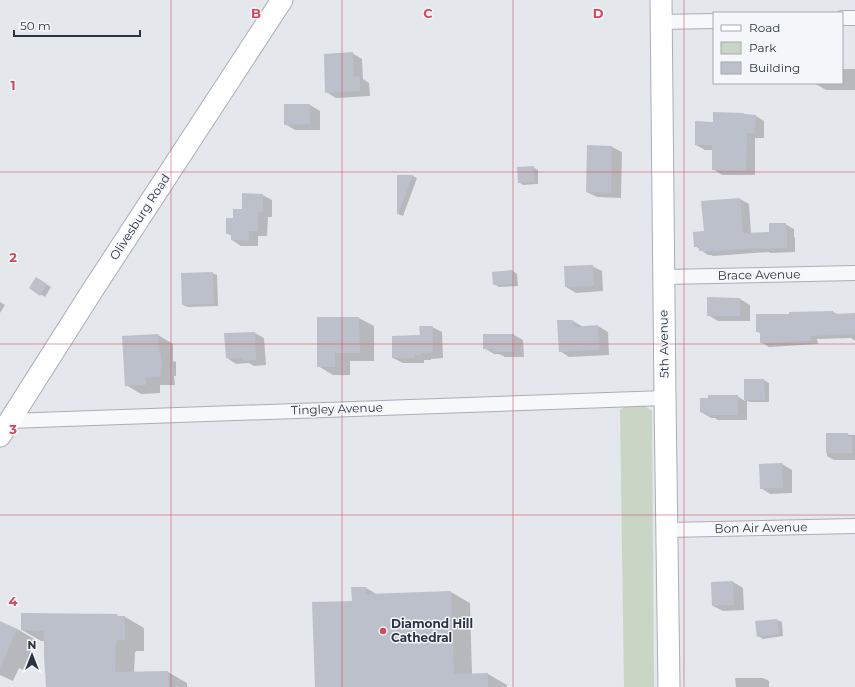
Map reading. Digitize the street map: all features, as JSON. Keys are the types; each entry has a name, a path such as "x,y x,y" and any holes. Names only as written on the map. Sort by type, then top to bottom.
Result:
{"street":[{"name":"Olivesburg Road","path":"5,429 125,240 282,0"},
{"name":"5th Avenue","path":"661,0 669,687"},
{"path":"843,18 855,18"},
{"path":"661,22 713,21"},
{"name":"Brace Avenue","path":"664,277 855,273"},
{"name":"Tingley Avenue","path":"5,429 665,398"},
{"name":"Bon Air Avenue","path":"667,530 855,526"}],"green space":[{"path":"645,406 652,411 654,687 624,687 620,410 624,407"}],"building":[{"path":"353,52 354,77 360,76 360,91 325,93 324,54"},
{"path":"284,104 310,104 310,124 284,125"},
{"path":"713,112 756,115 755,133 747,133 746,171 712,170 712,145 695,145 695,121 713,122"},
{"path":"587,145 612,146 611,193 586,192"},
{"path":"534,166 534,182 518,183 517,167"},
{"path":"397,175 413,175 398,214 397,214"},
{"path":"242,193 263,194 263,212 258,212 258,231 249,231 249,241 231,240 231,234 226,234 226,218 233,218 233,209 242,209"},
{"path":"740,198 743,233 769,232 769,223 786,223 787,248 760,248 704,252 699,251 699,247 694,247 693,232 704,231 701,201"},
{"path":"593,265 594,286 565,287 564,266"},
{"path":"513,270 514,284 493,285 492,272"},
{"path":"213,272 214,304 182,305 181,273"},
{"path":"36,277 47,284 40,296 29,288"},
{"path":"707,297 740,298 740,316 707,316"},
{"path":"833,311 833,314 855,313 855,334 810,336 811,341 760,343 760,332 756,332 756,314 789,314 789,312"},
{"path":"317,317 359,317 360,353 335,353 335,367 317,367"},
{"path":"557,320 573,320 574,327 598,325 599,350 559,352"},
{"path":"419,326 433,326 433,353 421,353 421,355 415,355 415,358 392,358 392,336 420,335"},
{"path":"255,332 256,360 243,361 243,358 226,358 224,333"},
{"path":"158,334 159,353 161,353 161,377 145,378 146,385 125,386 122,336"},
{"path":"483,334 514,334 514,352 494,352 494,349 483,349"},
{"path":"744,379 764,379 765,400 744,400"},
{"path":"708,395 738,395 738,415 708,415 708,413 700,412 700,398 708,398"},
{"path":"826,433 848,433 848,437 852,437 852,453 826,453"},
{"path":"782,463 783,488 760,489 759,464"},
{"path":"733,581 734,605 712,606 711,582"},
{"name":"Diamond Hill Cathedral","path":"351,587 366,587 366,594 451,591 454,674 488,673 488,687 315,687 312,602 352,601"},
{"path":"21,613 117,614 117,616 125,616 125,640 117,640 116,642 115,672 168,671 169,687 46,687 44,631 21,630"},
{"path":"777,619 779,634 757,637 755,621"},
{"path":"0,621 17,629 0,668"}],"place":[{"name":"Diamond Hill Cathedral","path":"383,631"}]}
